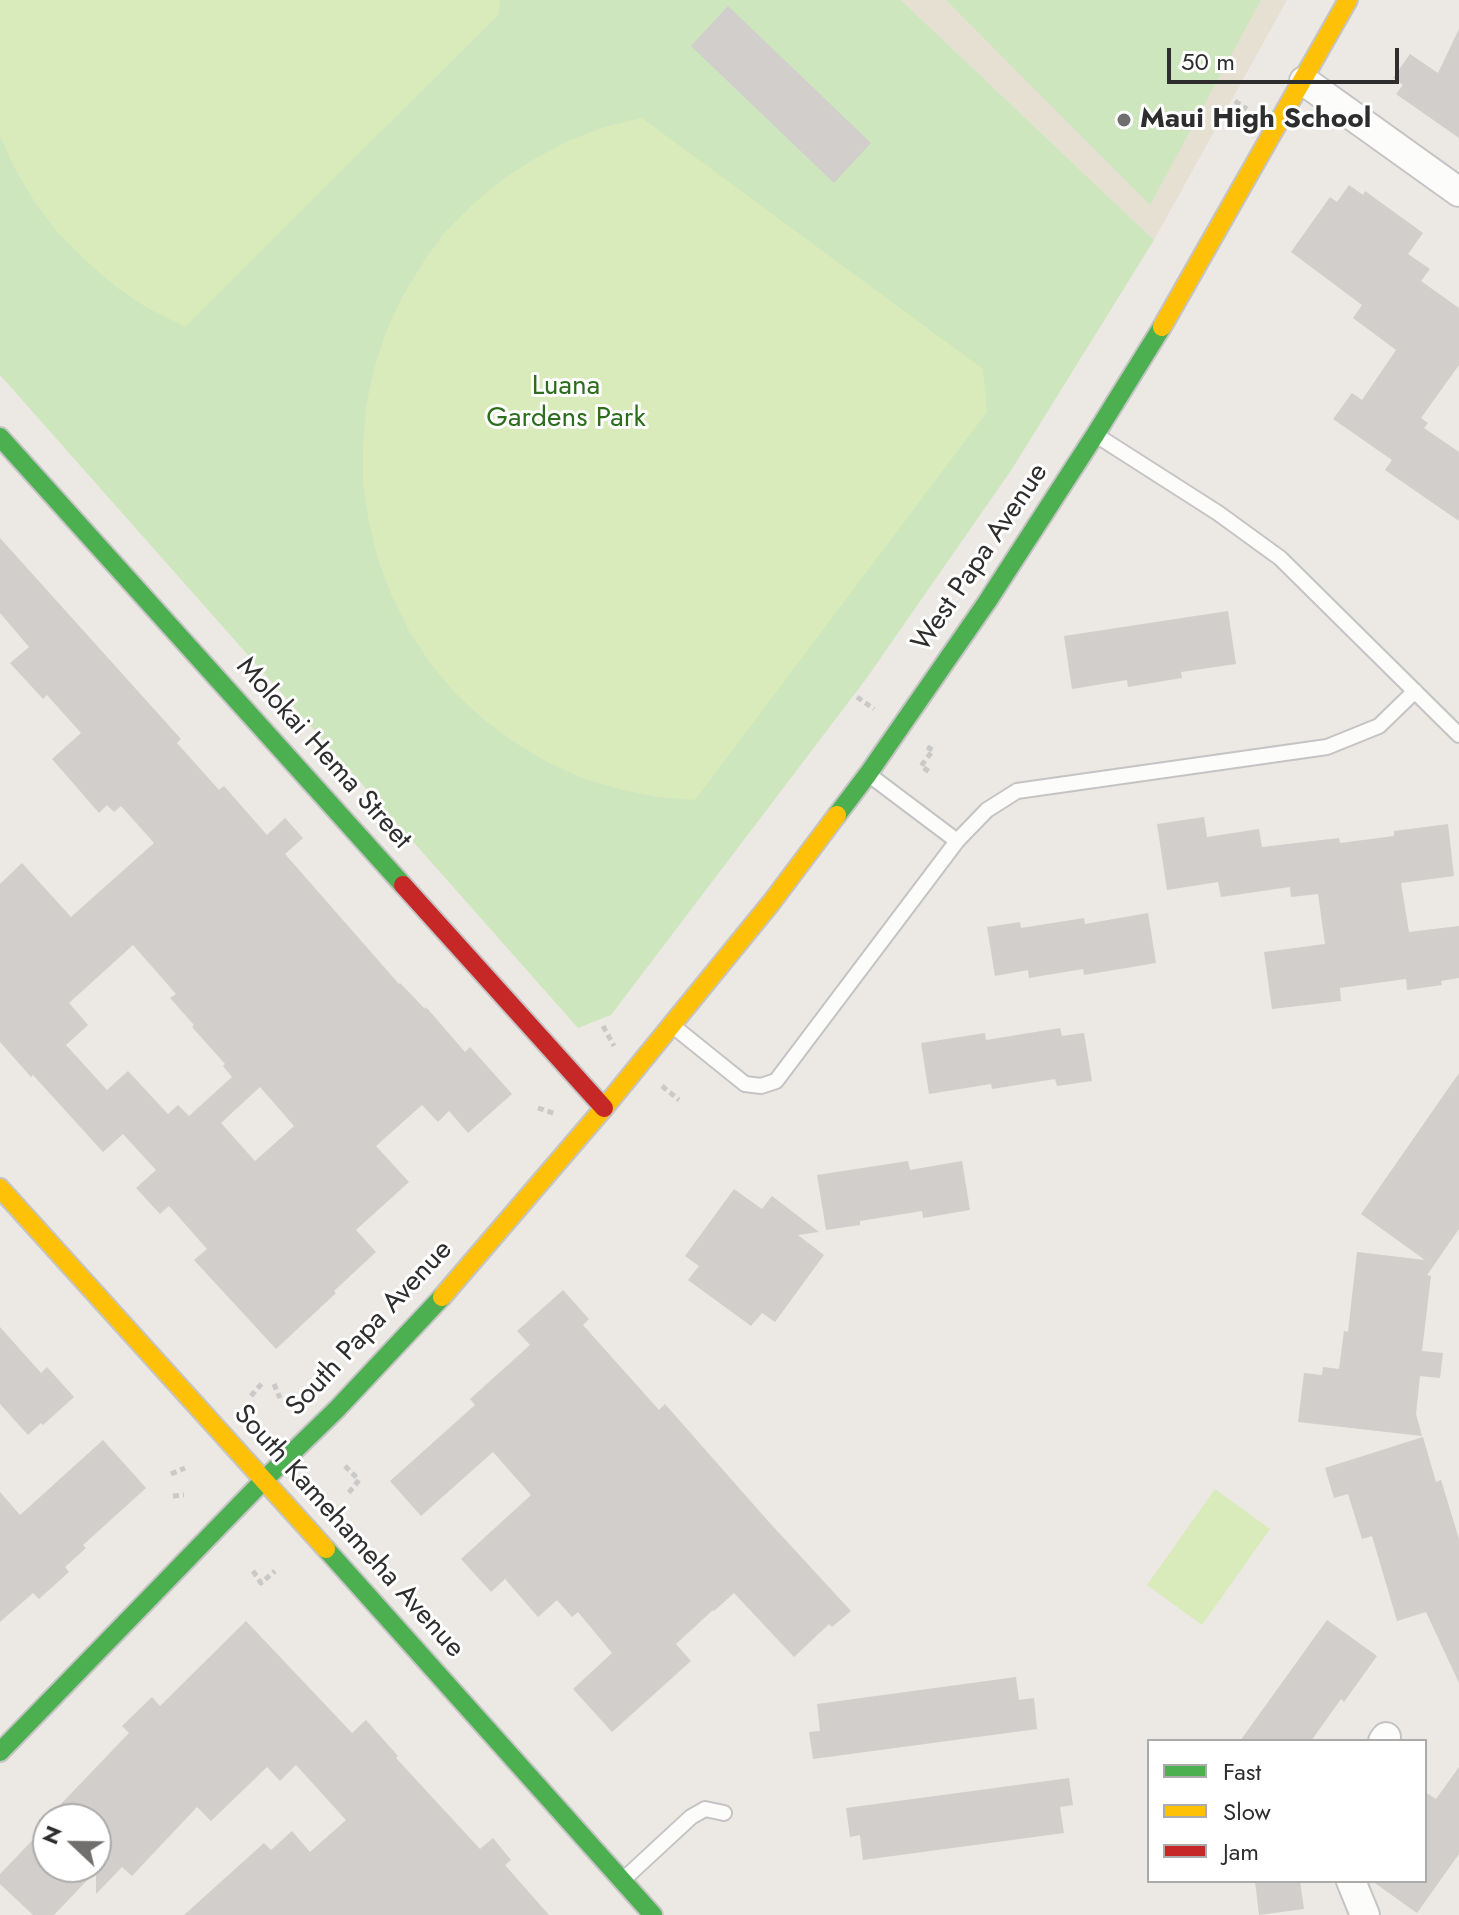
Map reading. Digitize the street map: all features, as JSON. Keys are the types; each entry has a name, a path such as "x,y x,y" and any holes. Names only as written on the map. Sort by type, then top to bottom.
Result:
{"street":[{"name":"West Papa Avenue","path":"604,1108 771,903 868,774 987,602 1167,319 1348,0"},
{"path":"1304,81 1459,192"},
{"name":"Molokai Hema Street","path":"0,437 604,1108"},
{"name":"South Papa Avenue","path":"0,1752 337,1409 452,1286 604,1108"},
{"name":"South Kamehameha Avenue","path":"0,1188 653,1915"},
{"path":"1352,1883 1365,1915"}],"lane":[{"path":"1095,435 1218,513 1280,558 1459,735"},
{"path":"673,1026 745,1084 761,1086 776,1081 957,841 987,810 1017,791 1327,747 1379,726 1415,691"},
{"path":"868,774 957,841"},
{"path":"622,1881 691,1817 705,1809 724,1813"}],"path":[{"path":"857,697 878,711"},
{"path":"922,744 933,750 921,766 931,773"},
{"path":"603,1026 614,1047"},
{"path":"661,1085 679,1100"},
{"path":"538,1108 557,1115"},
{"path":"251,1396 264,1381"},
{"path":"274,1384 280,1398"},
{"path":"345,1466 359,1480 347,1495"},
{"path":"171,1474 185,1468"},
{"path":"173,1496 184,1495"},
{"path":"253,1571 261,1583 275,1571"}],"shaded area":[{"name":"Maui High School","path":"901,0 1287,0 1154,240"}],"green space":[{"name":"Luana Gardens Park","path":"0,0 901,0 1154,240 1012,469 866,679 611,1015 578,1028 0,375"},
{"path":"0,0 500,0 499,14 185,327 149,309 116,287 86,261 58,233 14,167 0,136"},
{"name":"Maui High School","path":"946,0 1261,0 1150,205"},
{"path":"642,118 983,369 987,412 695,800 657,797 582,778 514,742 455,693 409,631 392,596 378,560 363,484 366,407 386,332 402,297 445,232 502,180 534,159 604,127"},
{"path":"1215,1489 1270,1529 1202,1625 1147,1585"}],"building":[{"path":"728,6 871,143 834,183 691,46"},
{"path":"1459,29 1459,138 1396,94 1403,85 1393,78 1410,54 1438,73"},
{"path":"1349,185 1363,195 1365,191 1423,233 1408,254 1430,269 1421,281 1459,308 1459,365 1421,418 1428,423 1424,428 1459,452 1459,521 1385,470 1392,460 1333,419 1352,393 1362,400 1396,350 1353,318 1362,305 1291,252 1330,197 1337,202"},
{"path":"0,538 181,739 177,743 219,790 224,786 267,835 285,818 303,838 285,854 399,984 426,1007 465,1052 470,1047 512,1094 468,1133 449,1111 438,1122 422,1105 376,1146 409,1182 356,1230 376,1252 276,1349 194,1260 207,1249 169,1206 160,1214 136,1188 156,1170 123,1134 103,1152 0,1042 0,884 22,863 71,917 154,843 121,806 114,812 107,805 99,813 52,759 81,733 47,695 43,699 10,663 29,647 0,613","holes":["133,945 176,994 170,998 225,1064 223,1066 232,1077 189,1116 178,1105 168,1114 128,1071 107,1090 66,1045 88,1025 69,1003","260,1087 294,1126 255,1161 221,1123"]},
{"path":"1228,611 1236,664 1181,672 1182,678 1128,687 1127,680 1072,689 1064,636"},
{"path":"1204,817 1207,837 1259,829 1262,847 1339,838 1340,843 1394,836 1394,831 1448,824 1454,876 1401,883 1409,932 1459,926 1459,978 1441,981 1442,985 1407,990 1406,979 1340,988 1341,1001 1272,1009 1264,952 1325,944 1318,894 1291,897 1290,887 1221,897 1218,882 1167,890 1157,824"},
{"path":"1148,913 1156,963 1084,975 1083,969 1029,978 1028,970 995,976 987,927 1020,922 1021,928 1084,918 1085,924"},
{"path":"1060,1028 1062,1036 1084,1033 1092,1081 1057,1086 1055,1079 992,1089 991,1084 929,1094 921,1043 985,1033 986,1040"},
{"path":"1459,1073 1459,1229 1427,1275 1431,1276 1422,1351 1443,1353 1440,1378 1420,1376 1416,1414 1422,1436 1298,1422 1304,1373 1322,1375 1323,1367 1339,1369 1344,1331 1348,1332 1357,1252 1425,1260 1361,1214"},
{"path":"908,1161 910,1170 962,1161 970,1210 923,1218 922,1211 826,1230 817,1175"},
{"path":"734,1189 762,1209 772,1196 819,1232 798,1235 824,1255 775,1322 762,1313 751,1326 688,1280 699,1266 685,1256"},
{"path":"563,1290 589,1319 583,1325 659,1410 665,1404 851,1611 832,1627 829,1624 794,1657 734,1593 676,1644 691,1661 612,1732 573,1689 612,1653 578,1612 572,1617 557,1600 538,1617 505,1579 491,1592 461,1559 531,1495 493,1452 421,1516 390,1481 475,1405 470,1399 530,1345 517,1331"},
{"path":"0,1327 41,1373 47,1367 74,1397 28,1435 0,1404"},
{"path":"1423,1437 1436,1482 1441,1480 1459,1539 1459,1683 1426,1612 1397,1621 1372,1536 1362,1539 1348,1494 1334,1498 1325,1468"},
{"path":"103,1440 146,1488 83,1545 86,1548 65,1567 69,1572 39,1599 33,1593 0,1622 0,1492 20,1515"},
{"path":"1327,1620 1377,1656 1312,1739 1241,1739"},
{"path":"246,1621 352,1733 366,1720 398,1756 396,1758 480,1849 493,1838 511,1860 505,1865 549,1915 184,1915 264,1843 271,1850 292,1831 310,1852 346,1820 296,1765 280,1781 267,1767 211,1821 197,1807 132,1876 122,1867 112,1877 112,1803 62,1803 129,1733 122,1726 152,1697 160,1706"},
{"path":"1016,1677 1019,1700 1034,1698 1037,1729 813,1759 809,1732 820,1731 817,1704"},
{"path":"1459,1767 1459,1854 1417,1913 1375,1883 1427,1883 1427,1793 1436,1799"},
{"path":"1069,1778 1073,1805 1060,1807 1064,1833 863,1860 860,1835 850,1837 846,1808"},
{"path":"32,1841 32,1883 85,1883 54,1915 33,1915 0,1884 0,1874"},
{"path":"96,1883 107,1883 96,1894"},
{"path":"1255,1883 1300,1883 1304,1909 1259,1915"}],"traffic: fast":[{"path":"837,815 987,602 1162,327"},
{"path":"0,437 403,885"},
{"path":"0,1752 337,1409 442,1297"},
{"path":"326,1549 653,1915"}],"traffic: slow":[{"path":"1162,327 1348,0"},
{"path":"442,1297 604,1108 771,903 837,815"},
{"path":"0,1188 326,1549"}],"traffic: jam":[{"path":"403,885 604,1108"}],"place":[{"name":"Maui High School","path":"1124,120"}]}
